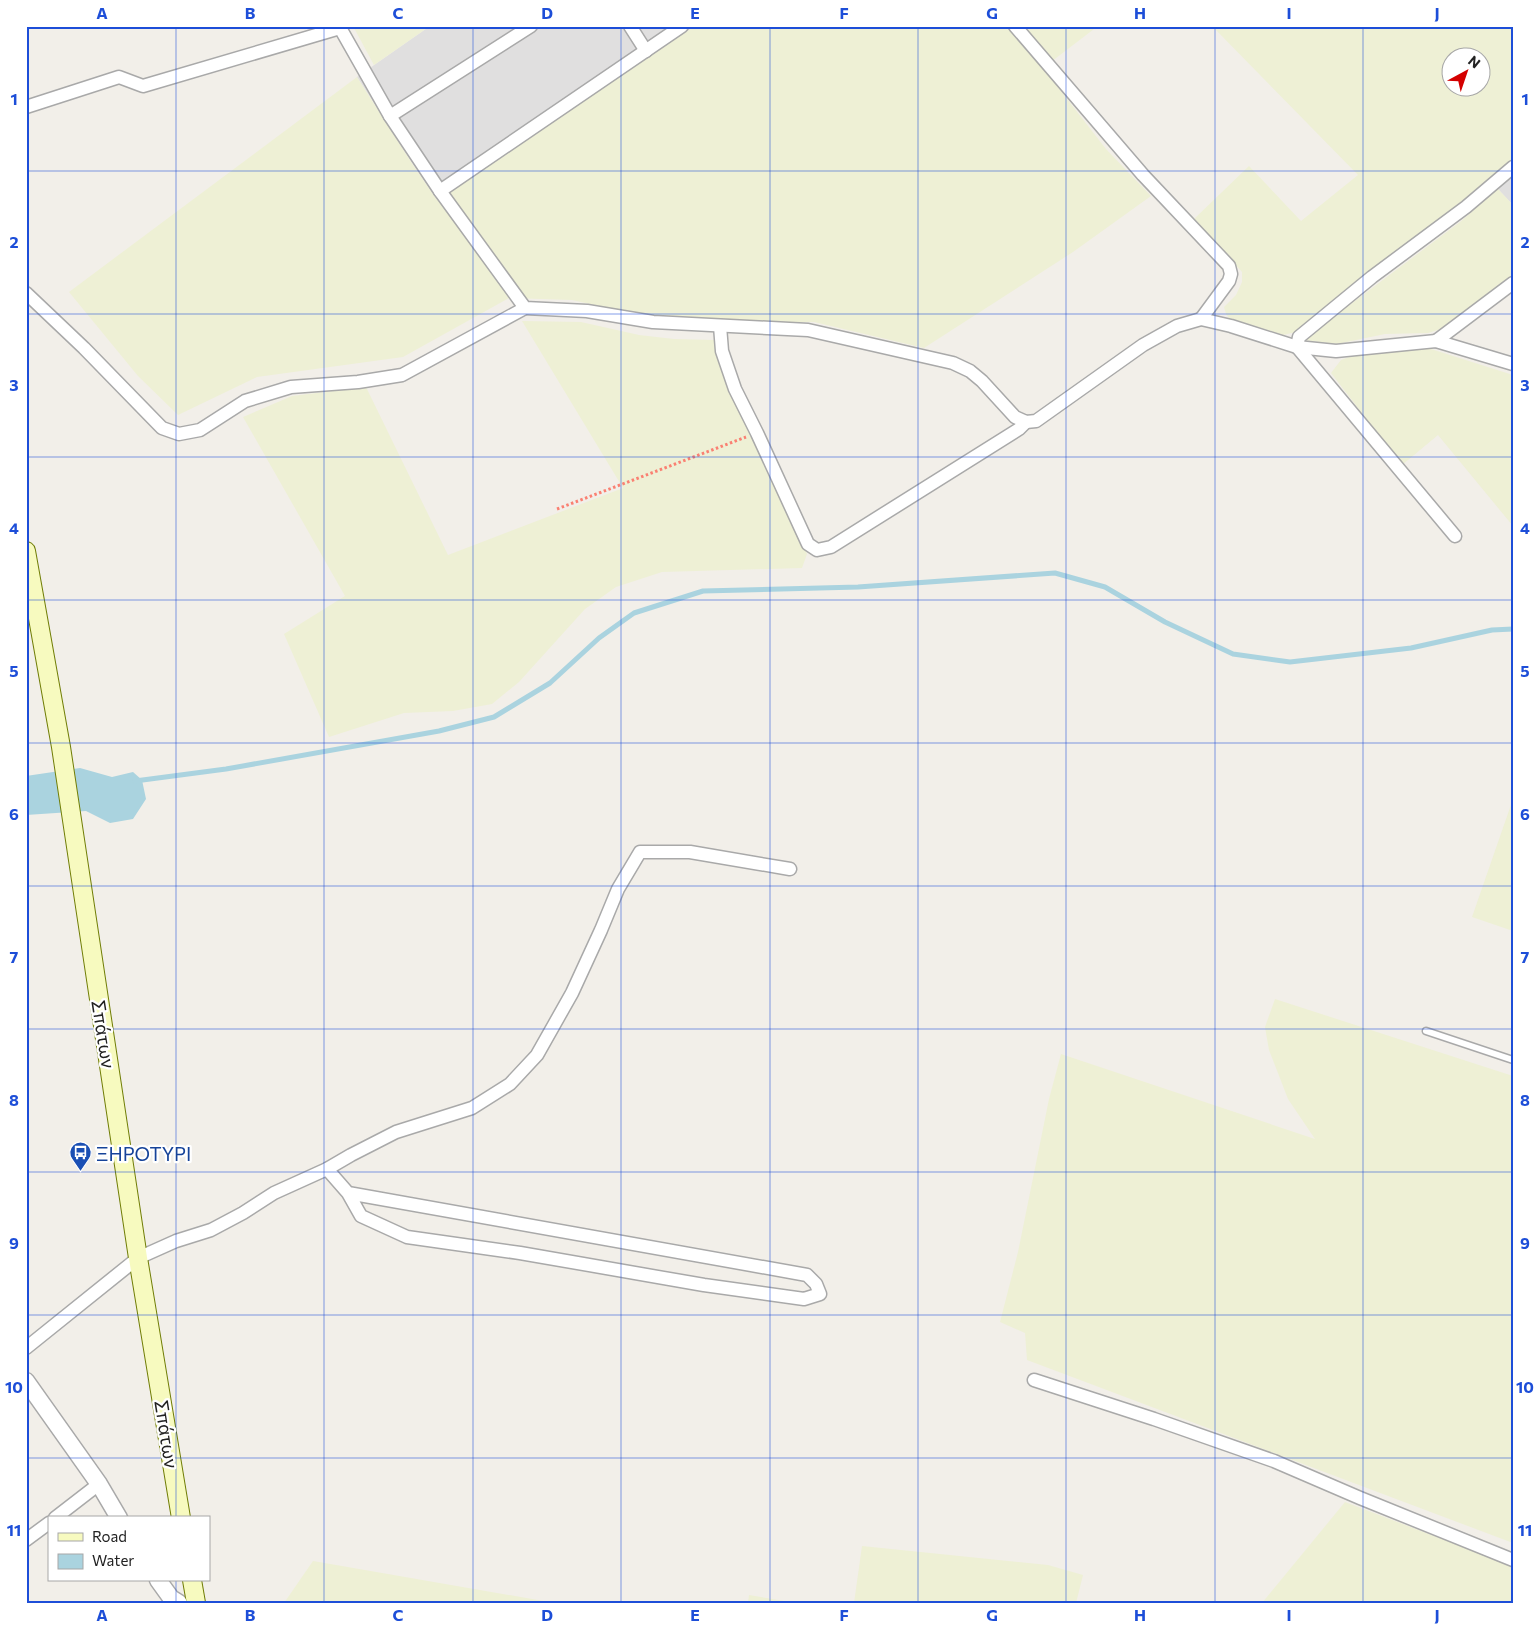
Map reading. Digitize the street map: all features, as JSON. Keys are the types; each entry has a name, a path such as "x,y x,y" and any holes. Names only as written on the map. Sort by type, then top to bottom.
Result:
{"main road":[{"name":"Σπάτων","path":"26,551 61,747 138,1258 181,1516"},
{"path":"192,1582 196,1603"}],"street":[{"path":"390,116 531,26"},
{"path":"630,26 646,51"},
{"path":"440,191 682,26"},
{"path":"1015,26 1142,176 1229,266 1231,274 1229,281 1202,319"},
{"path":"26,107 119,77 143,86 340,27 390,116 440,191 525,308"},
{"path":"1296,347 1299,337 1372,277 1466,207 1513,166"},
{"path":"1436,341 1513,283"},
{"path":"26,293 84,348 162,428 180,434 200,430 245,401 292,387 358,382 402,374 525,308 587,311 653,322 808,330 953,363 970,371 982,381 1015,417 1026,422 1036,421 1143,345 1176,326 1202,319 1231,326 1296,347 1336,350 1436,341 1513,364"},
{"path":"720,326 722,351 733,382 808,544 817,550 831,547 1019,429 1026,422"},
{"path":"1296,347 1455,536"},
{"path":"26,1348 138,1258 176,1241 211,1230 243,1213 274,1193 326,1170 396,1132 472,1108 510,1084 542,1047 572,993 618,889 640,852 690,852 790,869"},
{"path":"326,1170 348,1193 361,1216 408,1237 520,1253 704,1285 804,1299 820,1294 816,1284 807,1275 348,1193"},
{"path":"1034,1380 1274,1461 1513,1560"},
{"path":"26,1381 98,1484 118,1516"},
{"path":"58,1516 98,1484"},
{"path":"26,1540 48,1524"},
{"path":"159,1582 171,1598 179,1603"}],"lane":[{"path":"1426,1031 1513,1060"}],"path":[{"path":"557,509 757,433"}],"shaded area":[{"path":"430,26 695,26 437,200 357,77"},
{"path":"1513,176 1513,205 1498,189"}],"green space":[{"path":"353,26 430,26 374,65"},
{"path":"695,26 1098,26 1043,68 1106,149 1151,196 1073,252 924,348 814,322 683,322 645,316 572,300 509,298 403,357 257,377 178,415 138,376 69,292 357,77 437,200"},
{"path":"1212,26 1513,26 1513,161 1461,206 1296,332 1283,335 1229,318 1224,307 1236,295 1242,282 1242,272 1194,219 1249,166 1301,221 1358,175"},
{"path":"1498,189 1513,205 1513,278 1444,328 1428,333 1385,334 1337,344 1303,340 1460,222"},
{"path":"522,321 581,322 639,335 674,339 715,340 807,554 802,568 662,572 616,587 585,609 519,682 492,704 453,711 404,713 329,737 284,634 345,596 243,417 292,396 366,387 448,555 623,488"},
{"path":"1394,349 1431,349 1513,375 1513,526 1438,435 1402,465 1331,373 1341,360 1363,352"},
{"path":"1513,799 1513,931 1472,917"},
{"path":"1275,999 1513,1076 1513,1543 1027,1360 1025,1333 1000,1322 1018,1252 1049,1099 1061,1054 1315,1139 1288,1099 1269,1050 1265,1027"},
{"path":"1345,1502 1513,1566 1513,1603 1262,1603"},
{"path":"862,1546 1048,1565 1083,1575 1076,1603 854,1603"},
{"path":"313,1561 555,1603 284,1603"},
{"path":"749,1595 796,1603 748,1603"}],"water":[{"path":"80,768 112,777 133,772 142,780 146,799 133,819 110,823 86,811 26,815 26,776"}],"waterway":[{"path":"135,781 226,769 439,731 494,717 550,683 599,638 634,613 703,591 858,587 1055,573 1105,587 1165,622 1233,654 1290,662 1411,648 1492,630 1513,629"}],"place":[{"name":"ΞΗΡΟΤΥΡΙ","path":"80,1172"}]}
